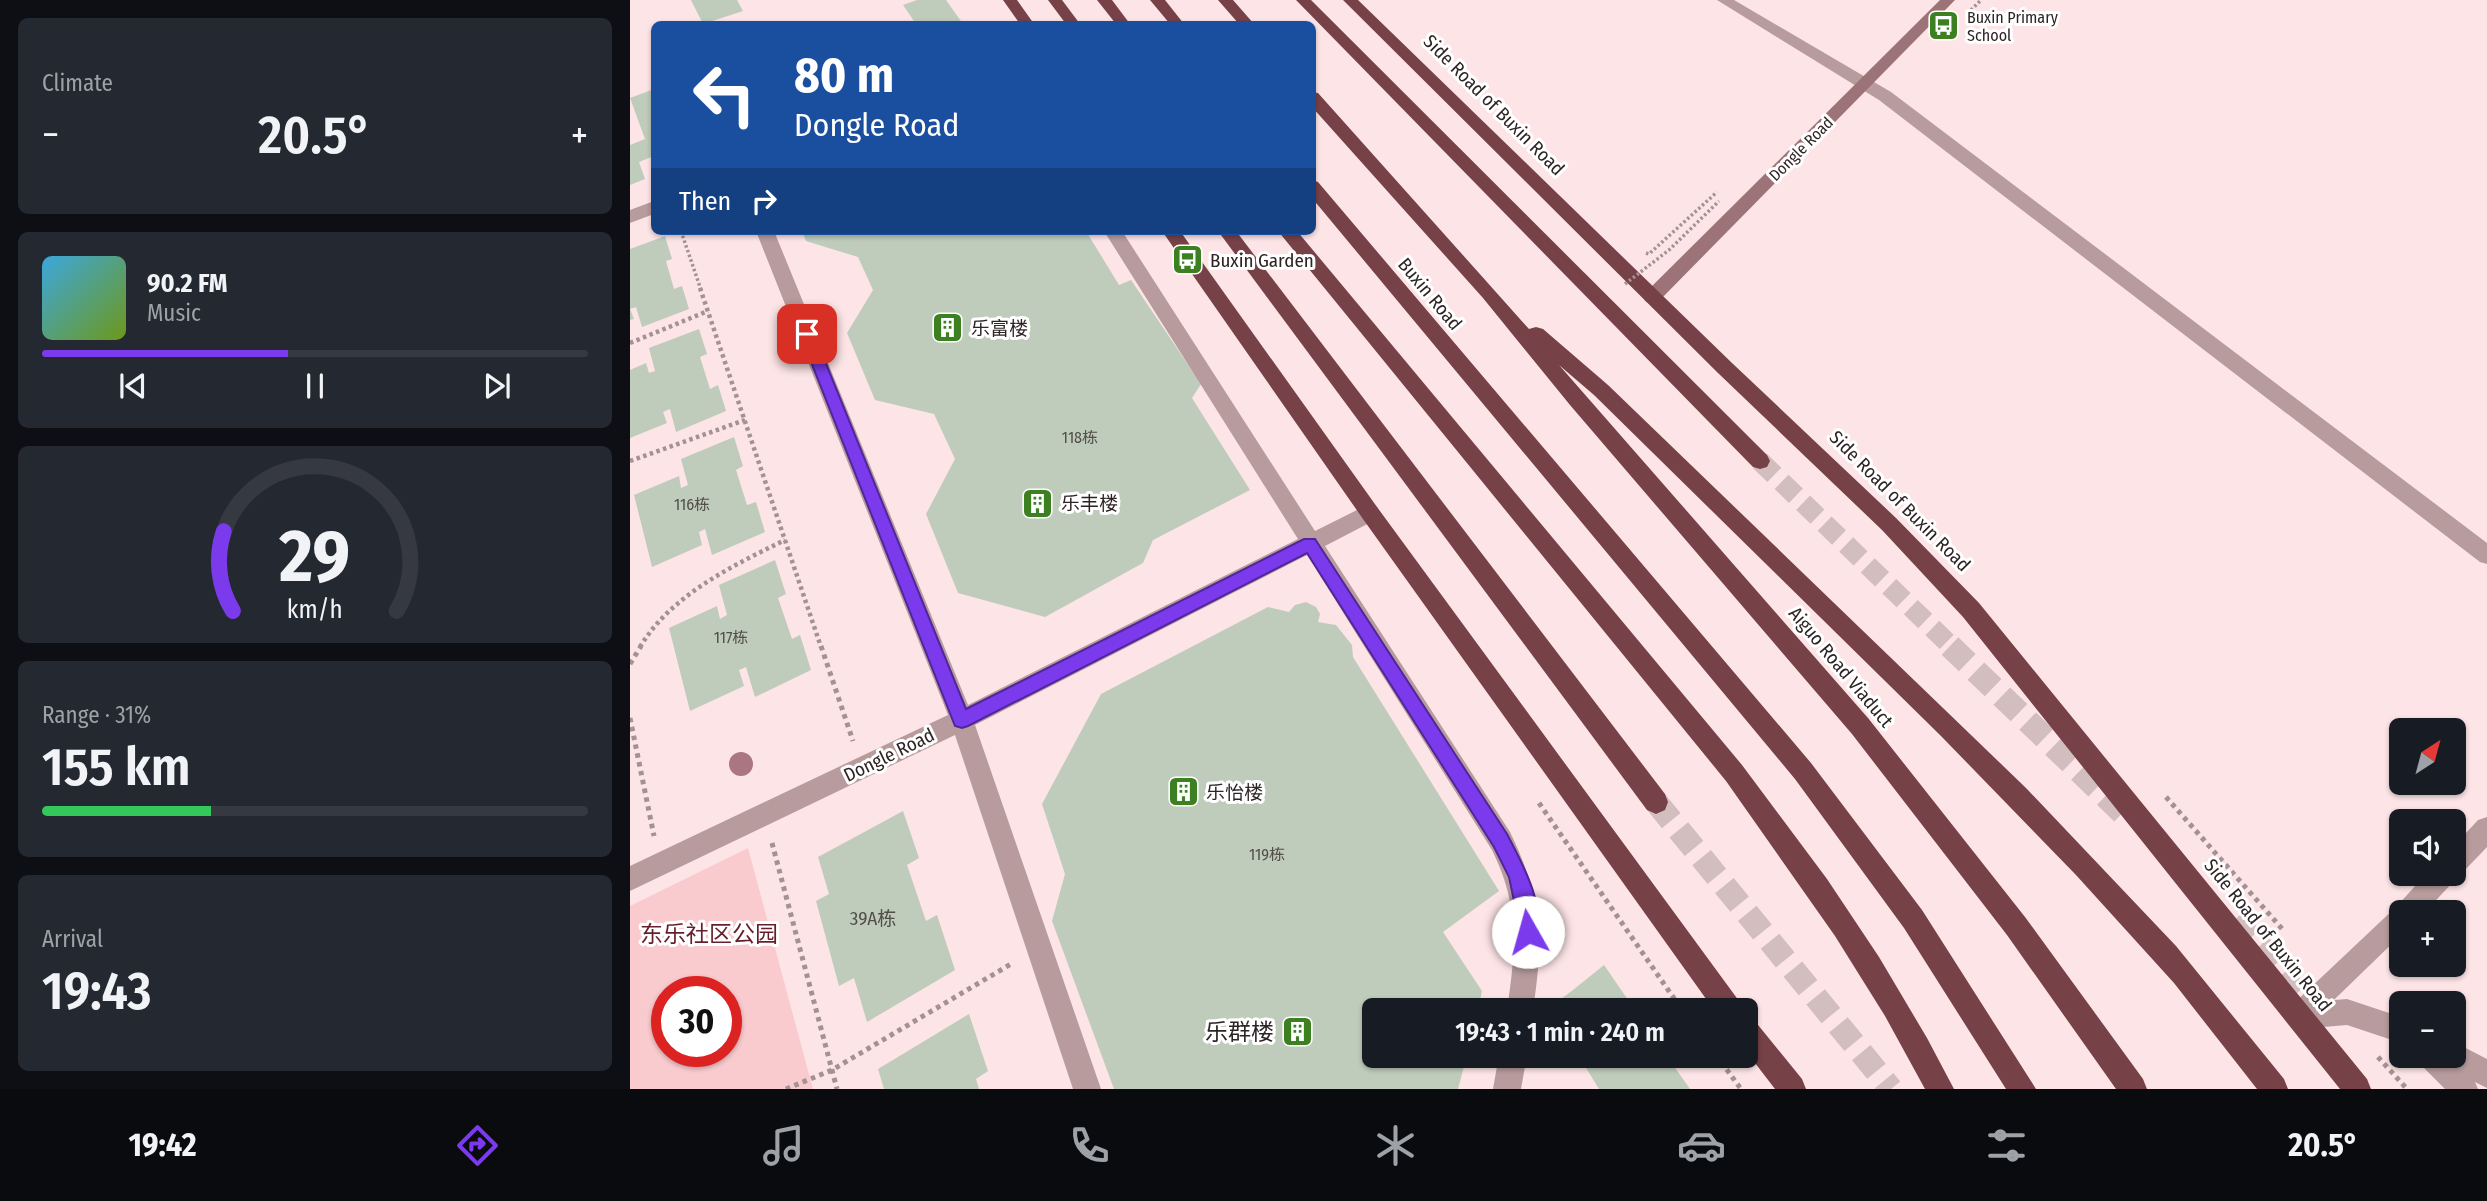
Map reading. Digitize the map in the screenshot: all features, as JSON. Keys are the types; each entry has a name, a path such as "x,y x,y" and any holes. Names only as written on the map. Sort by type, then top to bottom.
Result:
{"highway":[{"path":"1010,0 1025,21"},
{"path":"1055,0 1071,21"},
{"path":"1104,0 1122,21"},
{"path":"1157,0 1174,21"},
{"path":"1225,0 1244,21"},
{"path":"1303,0 1760,461"},
{"name":"Side Road of Buxin Road","path":"1350,0 1652,297 1889,524 1971,610 2357,1089"},
{"path":"1316,101 1489,293 1601,390 2062,842 2152,939 2274,1089"},
{"name":"Buxin Road","path":"1316,191 1795,761 1854,837 1951,975 2022,1089"},
{"path":"1174,235 1370,513 1721,998"},
{"path":"1230,235 1656,802"},
{"path":"1290,235 1734,773 1797,855 1857,942 1908,1026 1940,1089"},
{"name":"Aiguo Road Viaduct","path":"1489,293 1577,400 1895,769 2016,926 2133,1089"},
{"path":"1758,1046 1792,1089"}],"street":[{"path":"1724,0 1866,85 2115,270 2487,555"},
{"name":"Dongle Road","path":"1652,297 1948,0"},
{"path":"630,217 651,208"},
{"path":"767,235 962,720 1087,1089"},
{"path":"1115,235 1501,841 1518,874 1528,912 1529,952 1522,998"},
{"name":"Dongle Road","path":"630,879 962,720 1370,513"},
{"path":"2466,851 2487,829"},
{"path":"2418,900 2432,886"},
{"path":"2299,1016 2389,929"},
{"path":"2299,1016 2347,1012 2389,1026"},
{"path":"2466,1063 2487,1074"},
{"path":"1507,1089 1511,1068"},
{"path":"2444,1068 2464,1089"}],"path":[{"path":"1625,284 1669,250 1719,201"},
{"path":"682,235 862,768"},
{"path":"630,343 708,312"},
{"path":"630,461 745,420"},
{"path":"630,664 638,648 660,620 684,598 719,574 785,540"},
{"path":"630,718 659,865"},
{"path":"765,815 837,1089"},
{"path":"786,1089 832,1070 1039,947"},
{"path":"2378,1057 2407,1089"},
{"path":"1726,1068 1741,1089"}],"green space":[{"name":"东乐社区公园","path":"748,848 813,1089 630,1089 630,906"}],"building":[{"path":"691,0 737,0 743,11 712,21 702,21"},
{"path":"917,0 946,0 961,21 914,21 903,5"},
{"path":"651,90 651,157 639,162 645,179 630,185 630,145 645,139 630,98"},
{"path":"804,235 1088,235 1119,285 1131,280 1201,384 1192,398 1250,490 1153,540 1143,563 1045,617 958,593 926,514 955,459 934,414 875,400 847,333 873,290 858,257 806,241"},
{"path":"665,236 672,259 666,261 674,289 682,286 689,309 642,327 636,307 630,309 630,249"},
{"path":"699,329 707,354 700,357 710,389 718,385 726,411 676,432 670,409 663,412 667,423 630,438 630,370 646,363 649,373 655,371 649,348"},
{"path":"734,437 743,466 736,470 747,505 756,502 765,532 712,555 705,529 699,532 702,545 652,567 634,495 679,476 681,488 688,485 681,459"},
{"path":"775,560 786,594 778,598 792,639 800,635 811,670 755,697 746,667 739,670 744,686 690,711 669,628 717,606 720,619 727,615 719,585"},
{"path":"1306,602 1316,607 1320,614 1318,622 1336,625 1352,645 1353,657 1499,891 1443,932 1482,991 1481,998 1362,998 1362,1068 1464,1068 1458,1089 1114,1089 1052,921 1065,874 1042,804 1101,694 1268,607 1289,612 1295,605"},
{"path":"903,811 919,858 907,865 926,921 937,915 955,970 867,1022 854,978 839,986 816,901 829,894 818,857"},
{"path":"1604,965 1627,998 1562,998"},
{"path":"969,1014 988,1071 976,1079 979,1089 884,1089 878,1069"},
{"path":"1586,1068 1675,1068 1690,1089 1599,1089"}],"tunnel":[{"path":"1760,461 1952,647"},
{"path":"1950,646 2128,818"},
{"path":"1656,802 1891,1089"},
{"path":"2234,921 2260,946 2317,1019"}],"place":[{"name":"Buxin Primary School","path":"1944,26"},
{"name":"Buxin Garden","path":"1187,260"},
{"name":"乐富楼","path":"948,328"},
{"name":"乐丰楼","path":"1038,503"},
{"name":"乐怡楼","path":"1183,792"},
{"name":"乐群楼","path":"1297,1032"}],"route":[{"path":"807,334 962,720 1310,543 1501,841 1518,874 1528,912 1528,932"}]}
